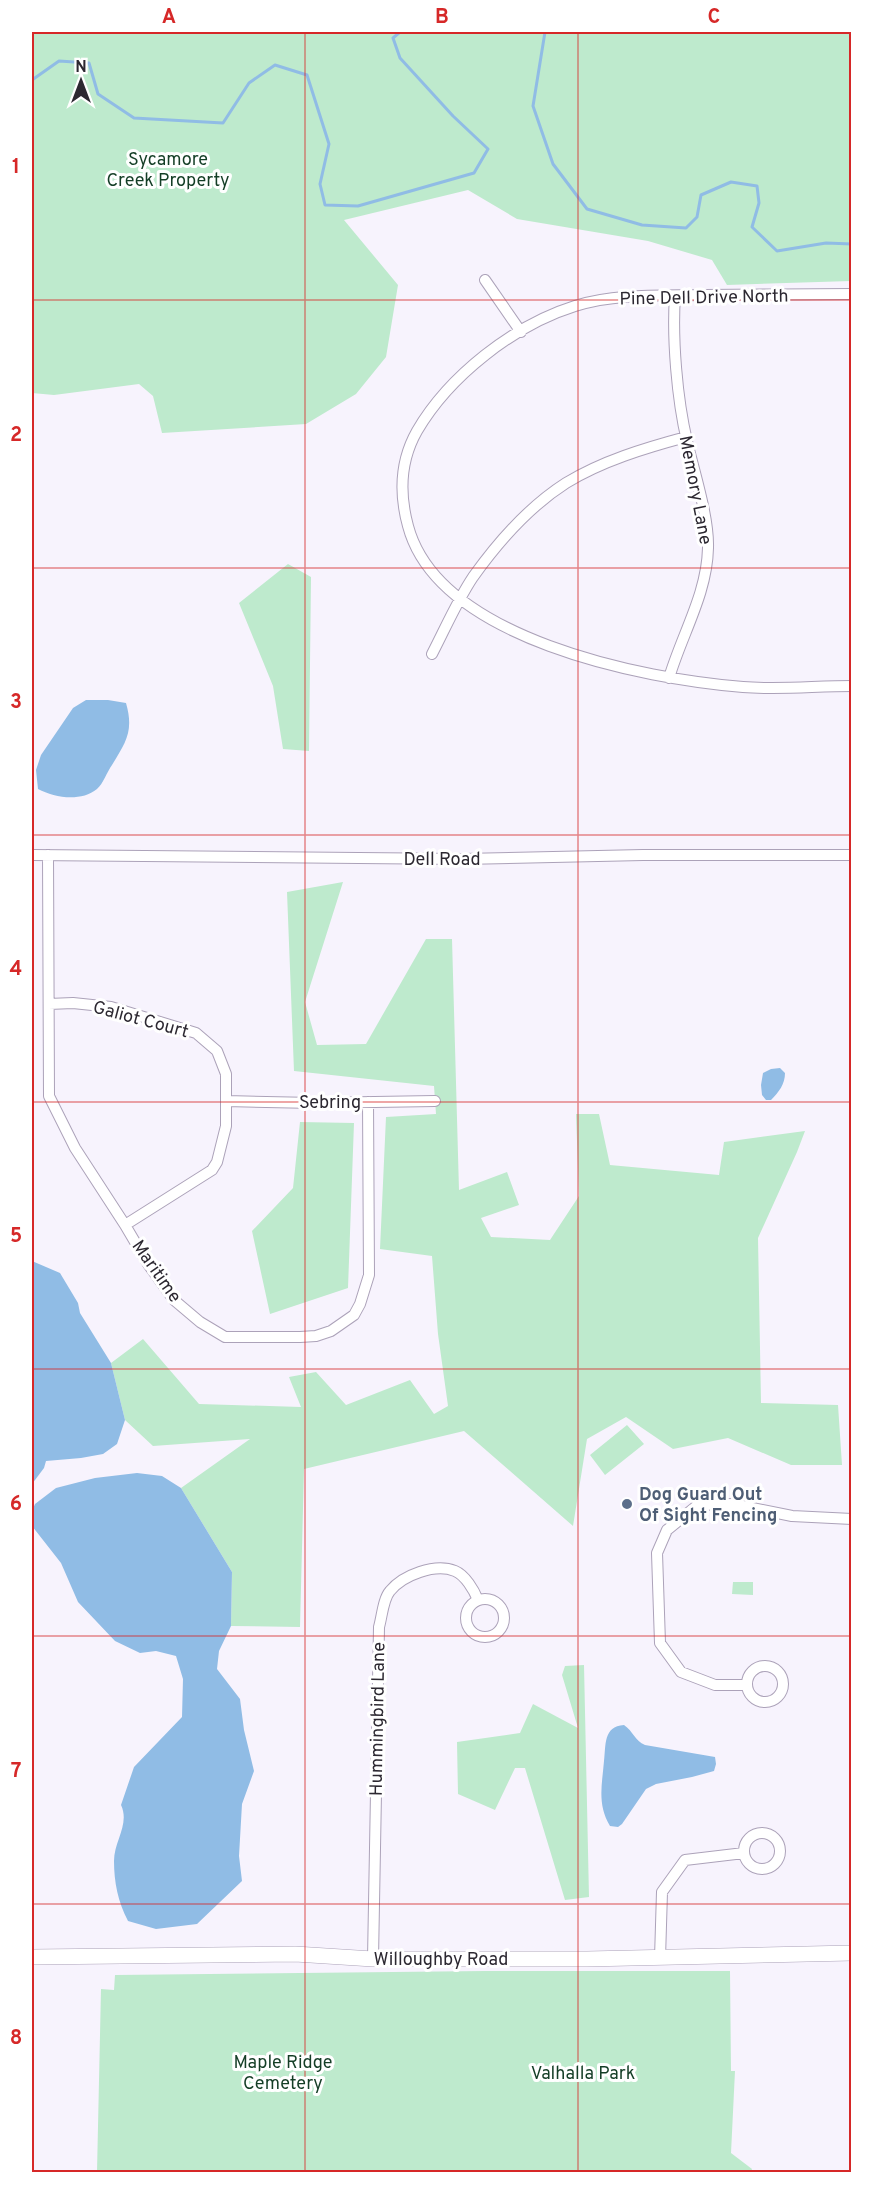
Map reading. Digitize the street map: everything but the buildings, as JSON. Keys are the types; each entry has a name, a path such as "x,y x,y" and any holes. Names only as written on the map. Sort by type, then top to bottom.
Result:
{"street":[{"path":"485,280 521,332"},
{"name":"Pine Dell Drive North","path":"460,600 419,555 411,537 401,491 410,444 428,412 467,368 521,332 574,306 634,296 852,294"},
{"name":"Memory Lane","path":"669,678 705,582 709,545 686,437 675,352 673,319 675,296"},
{"path":"432,654 472,578 522,519 565,483 591,469 659,444 686,437"},
{"path":"460,600 493,621 548,644 592,660 669,678 745,687 852,686"},
{"name":"Dell Road","path":"32,855 463,860 644,855 852,855"},
{"name":"Maritime","path":"48,855 49,1096 75,1148 148,1264 174,1300 200,1322 225,1336 300,1337 315,1336 331,1330 354,1315 369,1275 368,1102"},
{"name":"Galiot Court","path":"49,1004 73,1003 111,1007 196,1033 217,1051 226,1074 226,1126 218,1162 212,1170 125,1225"},
{"name":"Sebring","path":"226,1101 435,1101"},
{"path":"747,1685 715,1685 681,1672 660,1643 657,1553 667,1530 698,1506 733,1504 792,1516 852,1519"},
{"name":"Hummingbird Lane","path":"373,1959 379,1627 389,1592 411,1576 433,1568 456,1571 473,1588 478,1600"},
{"path":"660,1958 662,1892 685,1860 744,1853"},
{"name":"Willoughby Road","path":"32,1957 295,1953 373,1959 660,1958 852,1953"}],"green space":[{"name":"Sycamore Creek Property","path":"32,32 851,32 851,281 727,285 712,260 648,241 517,219 468,190 344,220 398,285 386,357 356,394 306,424 162,433 153,396 139,384 54,395 32,393"},
{"path":"288,564 311,577 309,751 283,749 273,686 239,603"},
{"path":"343,882 305,1002 317,1045 366,1044 426,939 452,939 459,1190 507,1172 519,1205 481,1218 491,1237 550,1240 579,1196 576,1114 599,1114 610,1165 719,1175 724,1142 805,1131 758,1238 761,1403 838,1405 842,1465 791,1465 728,1438 673,1449 626,1417 587,1439 573,1526 464,1431 304,1469 300,1627 231,1626 232,1572 181,1488 250,1439 153,1446 125,1420 111,1363 143,1339 199,1404 301,1407 289,1377 316,1372 346,1405 410,1380 434,1414 448,1406 438,1334 432,1256 380,1249 386,1117 436,1114 434,1086 294,1071 287,892"},
{"path":"300,1122 354,1123 348,1288 270,1314 252,1231 293,1188"},
{"path":"627,1425 644,1444 605,1475 590,1455"},
{"path":"733,1582 753,1582 753,1595 732,1594"},
{"path":"584,1665 589,1897 565,1900 525,1768 515,1768 495,1810 458,1794 457,1742 520,1733 533,1704 578,1728 562,1675 565,1666"},
{"path":"730,1971 731,2071 735,2071 731,2153 752,2169 751,2172 626,2170 623,2172 97,2172 101,1989 114,1990 115,1975"}],"water":[{"path":"86,700 126,703 129,729 121,750 101,784 91,793 68,797 52,795 38,789 36,770 41,755 73,708"},
{"path":"780,1068 785,1073 783,1084 771,1100 766,1100 762,1095 763,1073"},
{"path":"32,1261 60,1273 78,1303 80,1313 111,1363 125,1420 117,1444 103,1454 46,1461 44,1468 32,1484"},
{"path":"137,1473 162,1476 181,1488 232,1572 231,1626 219,1651 217,1669 240,1699 244,1730 254,1771 242,1804 239,1856 242,1881 197,1924 156,1929 128,1921 117,1892 114,1861 124,1819 121,1805 134,1767 182,1717 183,1679 176,1656 156,1651 140,1653 115,1641 78,1602 61,1563 32,1526 32,1511 35,1504 56,1488 95,1478"},
{"path":"624,1725 645,1745 715,1757 716,1764 714,1771 656,1784 646,1789 618,1827 610,1826 606,1818 602,1802 602,1786 607,1738 612,1729"}],"waterway":[{"path":"32,80 59,61 89,63 98,94 134,118 223,123 249,83 275,65 307,75 329,144 320,184 325,205 358,206 474,173 488,149 453,116 400,58 393,38 400,32"},
{"path":"545,32 533,106 553,164 587,209 642,225 686,228 697,217 701,195 731,182 757,186 759,203 752,227 777,251 826,243 852,244"}],"place":[{"name":"Dog Guard Out Of Sight Fencing","path":"627,1504"}],"park label":[{"name":"Maple Ridge Cemetery","path":"283,2072"},
{"name":"Valhalla Park","path":"583,2073"}]}
